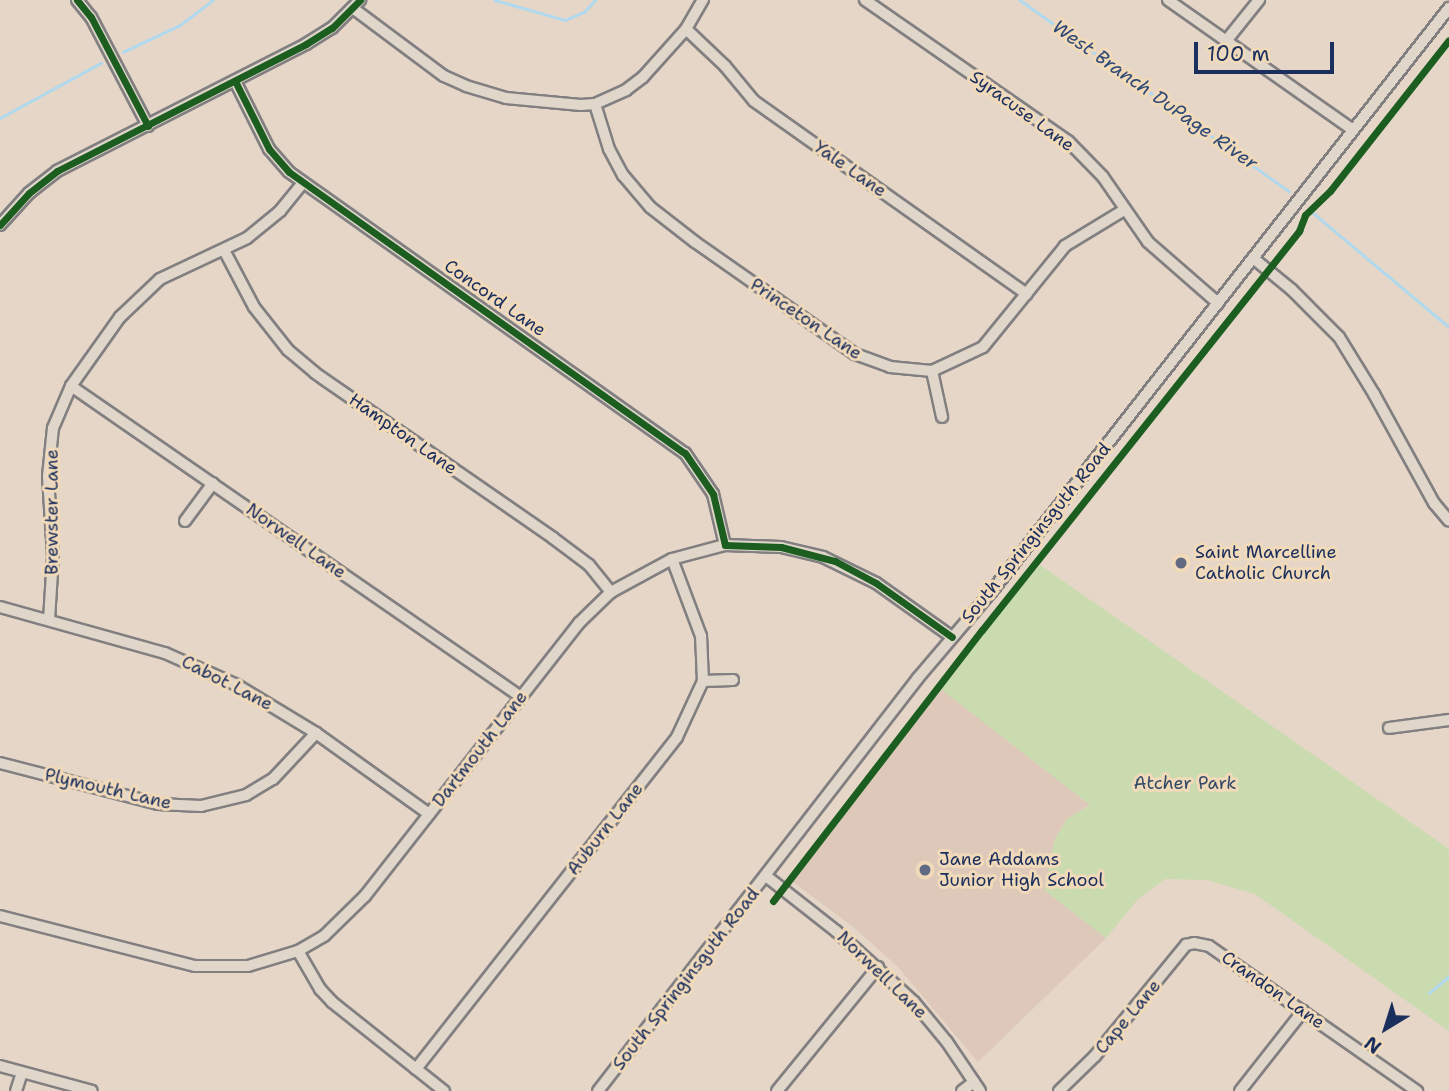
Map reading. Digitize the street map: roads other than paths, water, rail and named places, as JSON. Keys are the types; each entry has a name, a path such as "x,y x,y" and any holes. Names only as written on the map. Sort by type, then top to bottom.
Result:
{"street":[{"path":"77,0 91,17 148,126"},
{"path":"0,225 29,193 57,171 306,44 332,28 357,4 444,76 466,86 506,98 547,104 595,104 626,90 643,77 686,29 703,0"},
{"name":"Syracuse Lane","path":"865,0 1068,141 1103,177 1124,210 1156,250 1218,303"},
{"path":"1168,0 1353,130"},
{"path":"1226,41 1259,0"},
{"name":"South Springinsguth Road","path":"598,1091 952,637 1448,12"},
{"name":"Yale Lane","path":"686,29 725,66 754,101 1027,294"},
{"name":"Concord Lane","path":"235,81 269,149 303,183 675,444 696,465 708,485 719,513 725,545"},
{"name":"Princeton Lane","path":"595,104 609,149 623,175 667,222 855,354 890,367 932,371"},
{"name":"Brewster Lane","path":"49,620 53,556 48,476 53,428 71,386 120,317 160,279 224,250 263,227 303,183"},
{"path":"942,417 932,371 983,347 1065,246 1124,210"},
{"name":"Hampton Lane","path":"224,250 254,307 288,350 315,373 553,538 589,565 611,592"},
{"path":"1253,258 1293,290 1339,337 1434,503 1449,522"},
{"name":"Norwell Lane","path":"71,386 521,697"},
{"path":"185,521 213,483"},
{"name":"Dartmouth Lane","path":"0,916 195,966 247,965 298,951 342,920 579,623 611,592 672,559 725,545 781,547 835,561 876,583 952,637"},
{"name":"Auburn Lane","path":"416,1069 677,737 703,681 701,636 672,559"},
{"name":"Cabot Lane","path":"0,607 165,653 237,685 316,733 429,814"},
{"path":"703,681 733,680"},
{"path":"1389,728 1449,720"},
{"name":"Plymouth Lane","path":"0,763 158,804 201,806 246,795 273,779 316,733"},
{"name":"Norwell Lane","path":"766,876 878,967 914,1002 947,1042 977,1087"},
{"name":"Crandon Lane","path":"1194,943 1209,946 1417,1091"},
{"name":"Cape Lane","path":"1059,1091 1095,1056 1186,946 1194,943"},
{"path":"298,951 316,983 332,1002 443,1091"},
{"path":"777,1091 878,967"},
{"path":"1240,1091 1303,1011"},
{"path":"0,1066 92,1091"},
{"path":"16,1091 22,1073"},
{"path":"962,1091 977,1087"}],"waterway":[{"name":"West Branch DuPage River","path":"123,52 180,25 213,0"},
{"name":"West Branch DuPage River","path":"495,0 565,20 584,12 595,0"},
{"name":"West Branch DuPage River","path":"1020,0 1289,191"},
{"name":"West Branch DuPage River","path":"0,118 101,63"},
{"name":"West Branch DuPage River","path":"1312,212 1449,327"},
{"path":"1429,993 1449,976"}],"place":[{"name":"Saint Marcelline Catholic Church","path":"1181,563"},
{"name":"Jane Addams Junior High School","path":"925,870"}],"park label":[{"name":"Atcher Park","path":"1185,783"}]}
